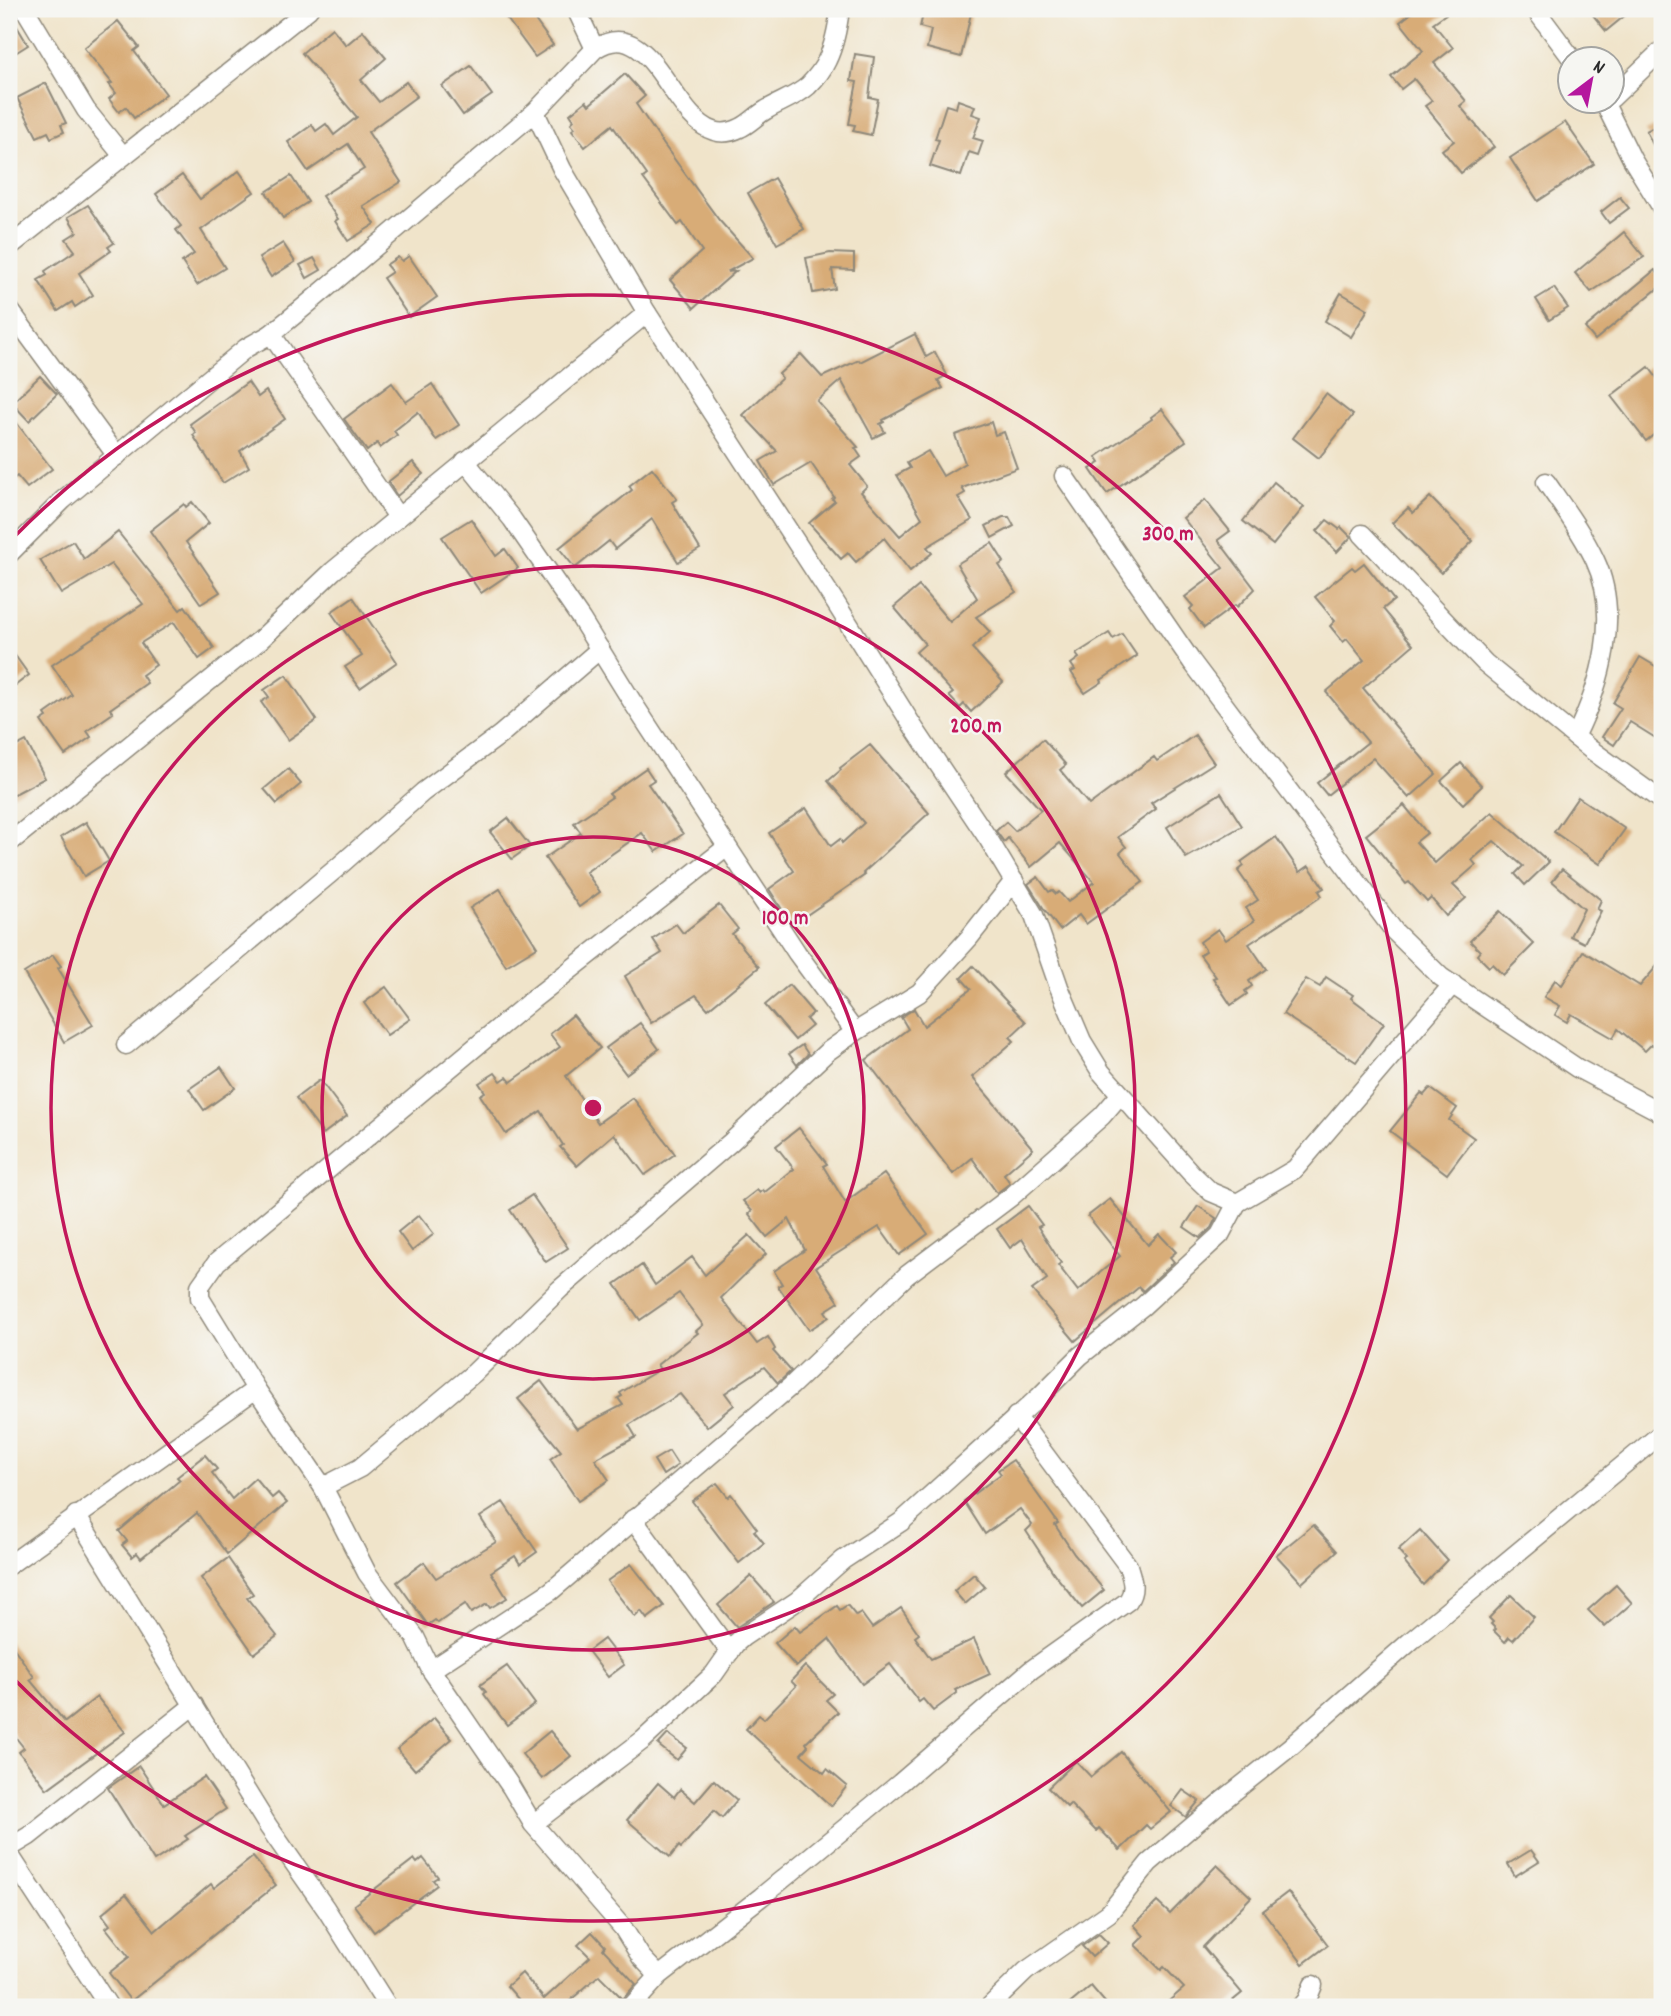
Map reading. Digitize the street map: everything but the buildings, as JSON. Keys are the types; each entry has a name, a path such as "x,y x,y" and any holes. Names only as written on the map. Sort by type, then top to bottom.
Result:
{"street":[{"path":"25,9 86,110 123,156"},
{"path":"576,9 595,49"},
{"path":"9,554 63,500 246,348 271,334 535,112 595,49 604,43 619,40 629,42 645,54 690,112 712,131 726,133 740,128 763,111 806,88 827,60 840,9"},
{"path":"1535,9 1563,46"},
{"path":"9,247 306,10"},
{"path":"1626,83 1662,50"},
{"path":"535,112 562,169 647,313 1014,881 1034,915 1059,987 1082,1041 1101,1072 1211,1192 1237,1203"},
{"path":"1613,116 1632,159 1662,208"},
{"path":"9,309 117,456"},
{"path":"9,843 260,640 333,571 647,313"},
{"path":"271,334 398,517"},
{"path":"465,461 512,519 600,649 797,953 855,1032"},
{"path":"1064,475 1192,662 1395,932 1441,977 1577,1069 1662,1114"},
{"path":"1546,482 1595,560 1608,606 1600,670 1590,704 1575,737"},
{"path":"1363,534 1485,663 1575,737 1662,801"},
{"path":"126,1045 423,792 500,735 600,649"},
{"path":"659,1976 641,1957 622,1928 533,1824 431,1670 415,1637 367,1573 323,1487 256,1388 200,1298 200,1286 217,1262 532,1000 727,847"},
{"path":"323,1487 360,1468 474,1373 560,1289 731,1142 827,1052 919,993 969,938 1014,881"},
{"path":"533,1824 643,1740 714,1674 743,1637 797,1601 843,1560 901,1522 1039,1397 1080,1356 1143,1306 1220,1235 1237,1203 1295,1169 1453,984"},
{"path":"431,1670 551,1591 791,1386 907,1275 1012,1196 1102,1116 1120,1095"},
{"path":"9,1565 256,1388"},
{"path":"631,2007 659,1976 900,1783 1031,1670 1128,1601 1132,1595 1133,1583 1128,1566 1016,1416"},
{"path":"989,2007 1026,1971 1109,1913 1149,1863 1662,1433"},
{"path":"76,1515 268,1826 326,1909 388,2007"},
{"path":"633,1519 730,1652"},
{"path":"9,1848 29,1836 194,1705"},
{"path":"9,1854 108,2007"},
{"path":"1301,2007 1313,1985"}]}
